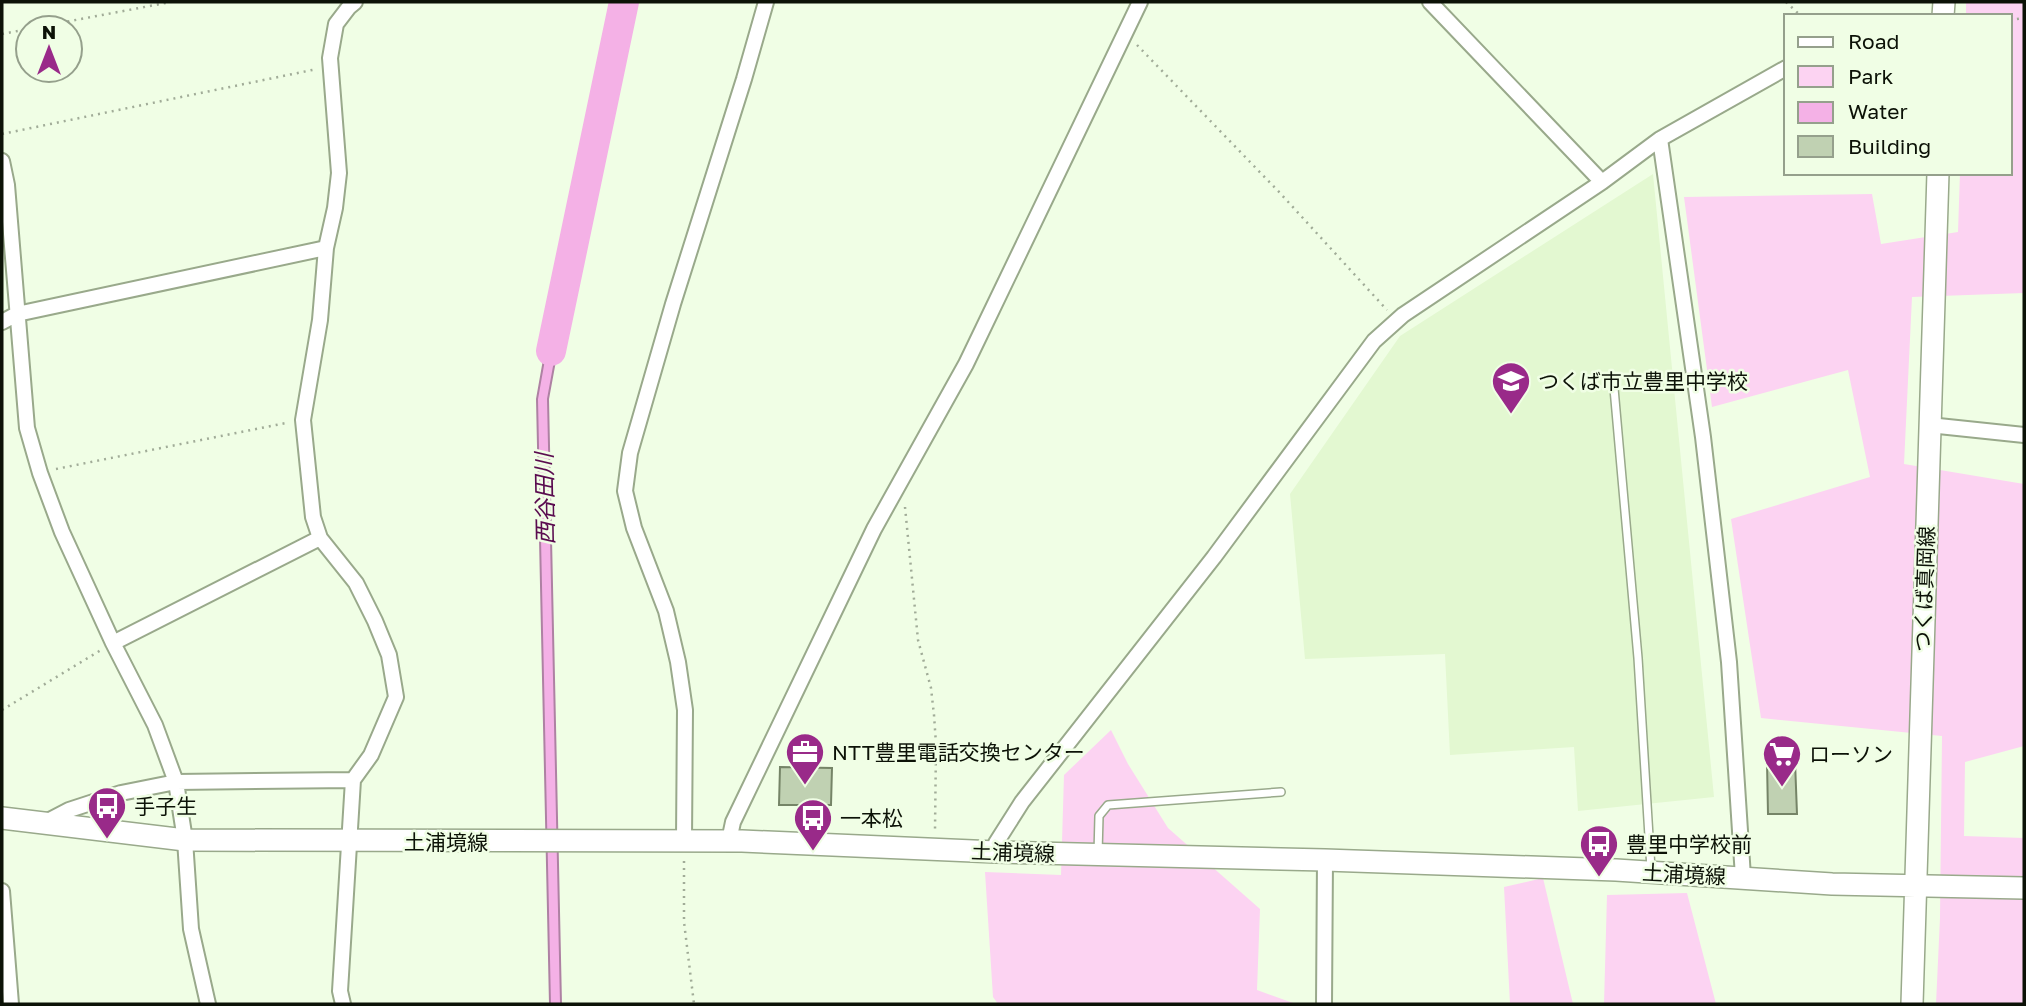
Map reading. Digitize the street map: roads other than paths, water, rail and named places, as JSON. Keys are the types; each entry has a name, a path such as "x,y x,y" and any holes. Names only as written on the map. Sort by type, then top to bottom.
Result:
{"main road":[{"name":"つくば真岡線","path":"1912,1004 1938,175"},
{"name":"土浦境線","path":"2,818 185,840 729,841 1651,872 1917,887 2024,888"}],"street":[{"path":"343,1004 340,991 353,780 371,755 396,697 389,655 356,583 320,538 313,517 303,420 320,320 326,248 339,173 330,66 336,24 355,2"},
{"path":"684,841 685,710 678,662 666,611 634,528 625,491 630,453 765,2"},
{"path":"729,841 739,810 874,529 966,364 1140,2"},
{"path":"1430,2 1602,182"},
{"path":"996,852 996,843 1022,802 1214,556 1374,341 1397,320 1602,182 1660,139 1784,69"},
{"path":"1660,139 1703,437 1729,662 1743,877"},
{"path":"2,161 7,185 27,428 62,532 113,643 155,725 176,782 185,840 191,929 208,1004"},
{"path":"2,322 17,314 326,248"},
{"path":"1929,425 2024,435"},
{"path":"113,643 320,538"},
{"path":"44,823 69,810 121,793 176,782 353,780"},
{"path":"1324,1004 1325,860"},
{"path":"2,891 12,1004"}],"lane":[{"path":"1613,377 1638,657 1651,872"},
{"path":"1098,855 1099,816 1108,806 1281,792"}],"water":[{"path":"553,309 564,312 548,399 561,1004 550,1004 537,399"}],"waterway":[{"name":"西谷田川","path":"551,351 624,2"}],"place":[{"name":"つくば市立豊里中学校","path":"1511,415"},
{"name":"NTT豊里電話交換センター","path":"805,786"},
{"name":"ローソン","path":"1782,788"},
{"name":"手子生","path":"107,840"},
{"name":"一本松","path":"813,852"},
{"name":"豊里中学校前","path":"1599,878"}]}
